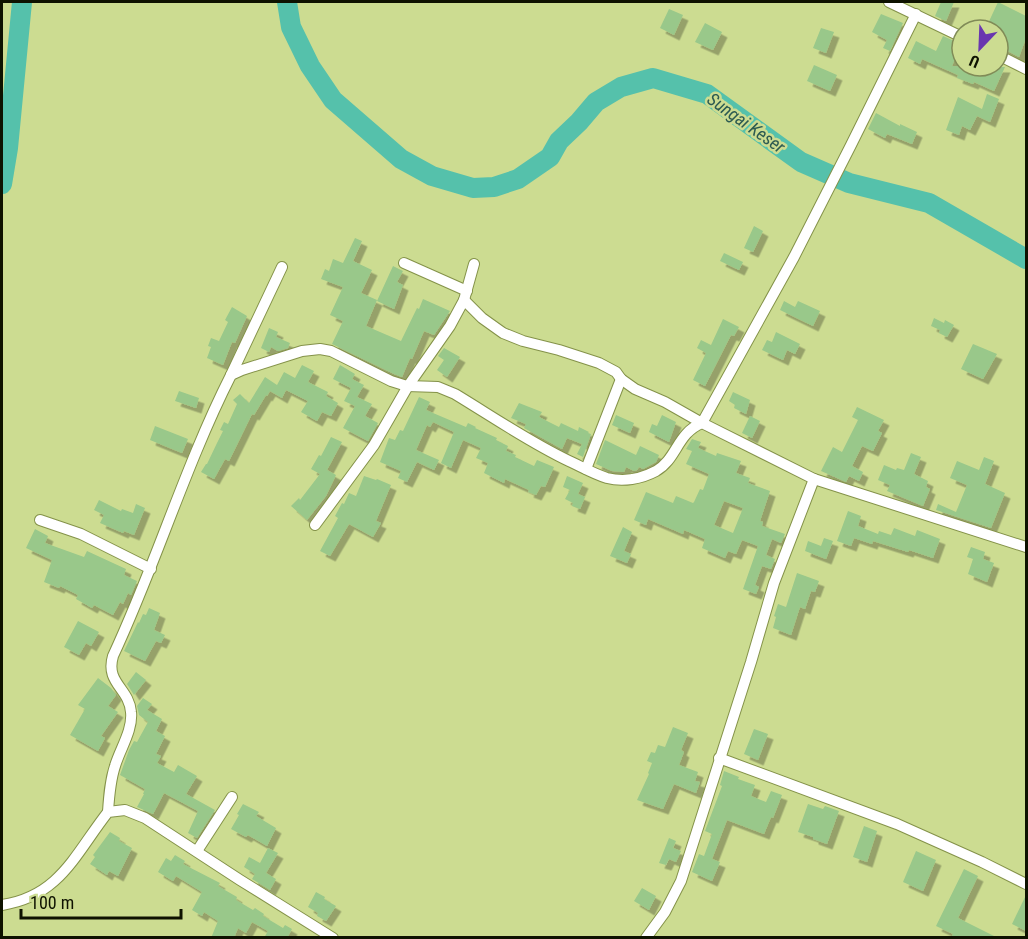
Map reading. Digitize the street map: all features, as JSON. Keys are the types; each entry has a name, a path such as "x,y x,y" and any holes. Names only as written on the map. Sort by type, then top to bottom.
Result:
{"street":[{"path":"889,2 950,31"},
{"path":"231,375 302,351 320,349 331,351 391,381 408,386 444,388 543,448 608,478 625,480 642,477 657,470 670,459 687,432 702,423 789,266 916,14"},
{"path":"1010,61 1026,69"},
{"path":"404,263 465,296 482,318 503,333 599,363 616,372 621,380 635,389 665,402 814,479 1026,547"},
{"path":"315,525 374,445 408,386 450,326 465,296 474,264"},
{"path":"2,905 43,891 55,882 108,812 111,779 130,725 131,711 130,702 114,678 110,664 151,569 178,495 282,267"},
{"path":"586,469 621,380"},
{"path":"646,938 681,881 774,583 814,479"},
{"path":"40,520 81,534 151,569"},
{"path":"720,758 897,824 1026,884"},
{"path":"197,851 232,797"},
{"path":"108,812 125,810 145,818 333,938"}],"building":[{"path":"941,2 954,2 946,21 935,16"},
{"path":"998,2 1026,16 1026,38 1019,57 1010,52 1010,18 991,18"},
{"path":"669,9 683,15 674,35 660,28"},
{"path":"881,14 903,23 890,51 883,48 887,40 872,32"},
{"path":"705,23 722,32 713,50 695,42"},
{"path":"821,28 834,32 826,53 813,48"},
{"path":"943,36 950,39 950,71 922,59 920,64 908,58 916,41 936,51"},
{"path":"814,65 837,75 830,91 807,81"},
{"path":"957,78 1000,78 994,91 974,82 973,84"},
{"path":"987,94 999,99 990,122 977,116 970,130 962,126 959,135 946,130 958,97 982,109"},
{"path":"876,113 917,132 912,144 887,134 885,138 868,129"},
{"path":"754,226 763,231 753,252 744,248"},
{"path":"355,238 362,241 353,261 372,270 361,293 377,300 366,326 401,341 423,299 450,311 434,335 424,331 402,377 332,344 343,321 330,315 343,287 321,279 325,269 329,271 333,259 343,263"},
{"path":"724,253 743,262 739,270 720,261"},
{"path":"393,266 403,271 397,282 403,285 394,309 377,301"},
{"path":"784,301 795,307 798,301 820,311 813,326 780,310"},
{"path":"232,307 247,316 235,343 232,342 223,365 207,358 211,347 208,346 211,338 219,341 228,322 225,320"},
{"path":"934,318 954,325 947,337 939,333 940,330 931,326"},
{"path":"723,319 739,327 734,336 731,335 705,386 693,380 706,353 697,348 701,340 711,345"},
{"path":"269,328 278,332 276,337 290,343 288,348 278,351 271,347 269,352 261,348"},
{"path":"776,332 800,344 795,354 787,350 783,360 762,350 767,340 772,342"},
{"path":"973,344 997,354 983,379 961,369"},
{"path":"444,348 460,357 447,377 437,370 444,360 438,356"},
{"path":"302,365 314,371 308,382 328,392 326,396 338,403 331,416 322,412 317,421 301,412 308,401 286,390 282,398 270,391 254,415 252,414 229,461 225,459 214,479 201,472 223,431 220,430 224,422 228,424 237,404 233,400 240,394 249,403 265,377 277,385 284,372 295,378"},
{"path":"340,365 355,374 352,379 364,385 357,397 372,404 365,416 378,423 368,441 343,428 355,406 344,401 351,388 333,379"},
{"path":"179,391 199,398 196,408 175,401"},
{"path":"733,392 750,400 746,414 734,408 735,405 729,401"},
{"path":"419,397 430,402 426,410 466,427 468,423 497,438 496,440 508,446 506,451 516,455 515,457 534,466 537,460 554,467 545,487 541,486 536,495 505,479 504,483 484,473 488,463 476,458 481,448 463,440 451,468 441,463 454,432 433,422 430,427 427,425 416,450 439,460 434,470 417,462 407,482 398,478 401,471 380,462 389,438 395,440 400,430 403,431"},
{"path":"519,403 542,412 539,417 559,427 561,423 578,431 579,427 589,432 591,434 583,457 577,454 582,444 567,438 562,449 524,428 526,424 511,418"},
{"path":"857,407 884,420 878,431 882,433 873,451 862,446 852,466 863,472 859,481 849,476 846,482 821,471 833,447 842,452 858,420 852,417"},
{"path":"616,415 634,423 630,433 612,425"},
{"path":"662,415 676,422 669,442 649,432 652,424 657,426"},
{"path":"750,416 760,421 752,438 742,433"},
{"path":"155,426 188,439 182,453 150,440"},
{"path":"331,437 342,442 327,470 336,475 326,496 307,520 291,506 299,498 300,500 320,474 311,469"},
{"path":"692,439 701,442 698,448 716,456 717,453 741,461 736,473 750,478 748,483 770,491 760,521 763,522 762,526 785,534 781,543 772,539 766,555 775,559 771,569 762,566 755,585 759,587 756,594 743,589 758,546 742,540 736,554 728,551 725,558 702,548 705,539 684,530 683,534 648,519 646,525 634,520 646,492 673,503 676,496 693,503 700,489 703,490 709,474 686,464 692,451 686,449","holes":["724,501 743,508 733,533 714,525"]},
{"path":"605,440 636,455 640,446 659,455 656,462 643,469 639,467 634,471 626,467 624,472 612,471 596,464"},
{"path":"911,453 921,457 914,474 928,481 926,487 930,489 923,506 887,491 890,485 878,480 884,465 896,470 897,468 904,470"},
{"path":"984,457 994,461 985,484 1005,493 991,528 936,510 938,504 956,512 967,485 950,478 957,461 979,470"},
{"path":"364,476 391,485 376,521 381,523 373,537 349,524 330,556 320,551 338,518 335,516 342,503 344,504 349,493 356,496"},
{"path":"567,476 583,483 578,494 585,497 580,509 572,506 573,503 565,499 570,490 563,487"},
{"path":"99,500 121,511 122,509 133,513 136,504 145,508 134,535 100,523 104,515 94,510"},
{"path":"848,511 861,516 858,526 878,534 879,531 891,535 894,528 915,536 917,530 940,539 933,558 873,541 872,544 854,538 851,546 837,541"},
{"path":"623,527 632,532 624,551 631,554 627,563 610,556"},
{"path":"35,529 48,536 45,543 84,557 87,551 126,569 124,575 137,581 131,595 128,593 123,604 120,602 113,615 94,605 92,608 76,599 78,595 60,586 59,588 44,582 52,560 26,548"},
{"path":"824,538 833,541 826,559 805,551 808,541 821,546"},
{"path":"971,547 985,552 983,559 994,563 987,582 968,574 973,559 967,557"},
{"path":"797,573 819,581 815,592 811,591 805,609 800,607 791,635 773,628 776,617 774,616 778,604 786,607"},
{"path":"149,608 160,613 154,630 165,635 161,643 156,641 145,661 124,651 138,622 143,614 146,615"},
{"path":"78,621 99,632 91,646 86,643 79,655 64,647"},
{"path":"136,672 146,680 134,695 127,684"},
{"path":"98,678 116,695 108,706 118,712 101,736 105,738 98,751 70,735 85,709 78,705"},
{"path":"143,698 152,704 147,710 162,719 156,731 165,736 156,754 161,756 157,763 174,772 178,765 197,776 186,794 215,810 197,838 188,833 198,811 164,793 153,814 137,807 145,789 120,775 129,750 134,741 137,742 148,722 139,715 137,706"},
{"path":"673,727 688,733 681,750 684,752 679,765 698,772 695,781 700,782 696,793 674,784 663,809 637,800 649,774 652,763 647,761 651,752 655,753 658,745 665,747"},
{"path":"754,729 768,734 758,760 744,754"},
{"path":"724,771 755,785 751,796 766,802 771,791 782,795 764,834 727,820 712,859 720,862 712,881 692,872 699,854 704,856 712,834 705,831 722,786 720,785"},
{"path":"243,804 259,812 256,816 276,828 267,846 248,835 246,837 231,829"},
{"path":"808,804 839,811 827,844 798,832"},
{"path":"864,826 877,831 867,862 853,857"},
{"path":"110,832 120,838 119,841 132,848 118,876 109,871 107,875 90,864 95,857 93,855"},
{"path":"669,838 676,841 673,848 681,851 676,862 669,859 666,865 659,863"},
{"path":"268,848 278,853 266,873 276,879 270,890 252,879 255,874 244,867 249,857 260,863"},
{"path":"916,851 936,860 923,891 903,882"},
{"path":"175,855 185,861 183,864 220,883 218,886 237,897 236,900 253,910 255,908 264,914 263,916 283,928 285,925 292,929 287,938 264,938 268,931 252,922 246,933 238,928 234,938 211,938 218,921 204,912 202,916 192,910 202,892 176,876 173,881 158,872 166,858 171,861"},
{"path":"964,869 978,876 958,918 998,938 951,938 953,934 936,926"},
{"path":"642,888 656,896 649,910 634,901"},
{"path":"316,892 336,906 326,921 308,907"},
{"path":"1026,895 1026,931 1012,924"}],"waterway":[{"name":"Sungai Keser","path":"2,184 8,148 22,2"},
{"name":"Sungai Keser","path":"287,2 291,27 310,66 333,100 401,159 432,176 473,188 494,187 518,179 550,157 559,141 596,102 621,87 653,78 707,94 801,162 849,183 929,203 1026,259"}]}
